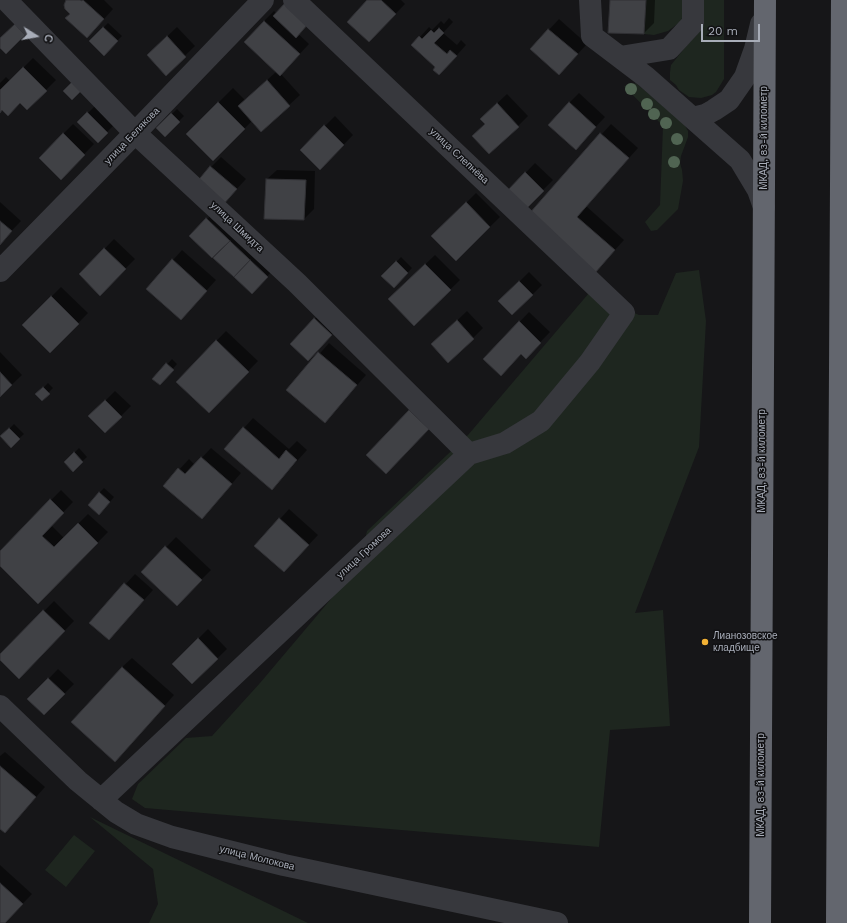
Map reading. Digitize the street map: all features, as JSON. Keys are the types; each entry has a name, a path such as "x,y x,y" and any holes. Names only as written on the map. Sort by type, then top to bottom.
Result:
{"highway":[{"path":"837,923 842,0"},
{"name":"МКАД, 83-й километр","path":"760,923 765,6"}],"street":[{"name":"улица Шмидта","path":"6,0 135,133 297,283 469,454"},
{"name":"улица Белякова","path":"0,271 263,0"},
{"name":"улица Слепнёва","path":"294,0 624,313"},
{"path":"590,0 592,36 646,78 740,160 758,190 764,207"},
{"path":"620,57 669,49 693,23 693,0"},
{"path":"693,118 705,115 729,100 745,76 755,49 765,6"},
{"name":"улица Громова","path":"101,800 469,454 505,443 541,421 590,362 624,313"},
{"name":"улица Молокова","path":"0,706 78,781 116,812 136,824 172,837 284,865 556,923"}],"shaded area":[{"path":"646,0 689,0 687,9 680,22 668,31 654,35 644,34"},
{"path":"697,0 724,0 724,79 716,92 712,95 701,98 689,97 679,90 670,80 671,65 697,35"},
{"path":"636,83 684,124 688,131 688,137 680,163 683,181 678,209 657,230 651,231 645,222 660,205 663,126 624,86"},
{"path":"699,270 706,321 699,447 635,613 663,610 670,726 610,730 599,847 145,808 132,799 138,784 186,738 212,736 260,683 358,567 367,531 468,435 589,293 639,315 658,315 676,273"},
{"path":"90,817 308,923 149,923 158,904 153,869"},
{"path":"74,835 95,851 66,887 45,870"}],"building":[{"path":"66,0 83,0 104,19 87,38 65,18 70,14 65,9 64,5"},
{"path":"367,0 381,0 396,14 369,42 347,22"},
{"path":"610,0 646,0 644,34 608,33"},
{"path":"285,3 308,24 296,38 273,16"},
{"path":"264,21 300,54 280,76 244,42"},
{"path":"15,24 25,35 6,54 0,48 0,38"},
{"path":"103,27 118,41 104,56 89,41"},
{"path":"439,28 444,33 434,43 447,54 450,50 457,56 439,75 433,70 435,67 411,45 419,36 422,39 431,30 434,33"},
{"path":"548,29 578,54 559,75 530,49"},
{"path":"167,36 186,57 166,76 147,55"},
{"path":"23,67 47,91 27,110 20,103 8,116 2,110 0,113 0,90"},
{"path":"77,77 86,86 72,100 63,91"},
{"path":"267,80 290,106 261,132 238,106"},
{"path":"218,102 245,129 213,161 186,134"},
{"path":"569,102 596,127 576,150 548,125"},
{"path":"497,103 519,127 489,154 472,136 485,124 480,119"},
{"path":"87,112 108,133 98,143 77,122"},
{"path":"171,113 180,122 165,137 156,128"},
{"path":"324,125 344,145 320,170 300,150"},
{"path":"63,133 85,155 61,180 39,158"},
{"path":"600,133 629,158 577,217 615,250 595,273 528,215"},
{"path":"210,166 237,189 222,206 196,183"},
{"path":"525,172 544,191 525,210 507,191"},
{"path":"266,179 306,180 304,220 264,219"},
{"path":"466,202 490,227 456,261 431,236"},
{"path":"206,218 230,241 212,258 189,236"},
{"path":"0,221 12,231 0,245"},
{"path":"230,241 250,260 234,277 213,258"},
{"path":"104,248 126,269 100,296 79,274"},
{"path":"172,259 207,291 181,320 146,289"},
{"path":"250,260 268,277 252,294 234,277"},
{"path":"396,261 408,273 394,288 381,276"},
{"path":"425,264 451,290 414,326 388,299"},
{"path":"519,281 533,295 512,315 498,301"},
{"path":"51,296 79,324 50,353 22,325"},
{"path":"314,318 332,335 308,361 290,344"},
{"path":"457,320 474,339 448,363 431,344"},
{"path":"519,321 541,343 526,359 521,354 501,376 483,359"},
{"path":"216,340 249,372 209,413 176,382"},
{"path":"318,352 357,385 325,423 286,390"},
{"path":"166,363 174,370 160,385 152,379"},
{"path":"0,372 12,385 0,397"},
{"path":"43,387 50,394 42,401 35,394"},
{"path":"105,400 122,417 105,433 88,416"},
{"path":"409,410 429,429 386,474 366,455"},
{"path":"243,427 279,459 286,450 297,460 272,490 224,449"},
{"path":"9,428 20,439 11,448 0,436"},
{"path":"74,452 83,462 73,472 64,462"},
{"path":"201,457 232,484 202,519 163,486 178,468 185,474"},
{"path":"99,492 110,502 99,515 88,505"},
{"path":"50,499 64,513 42,536 54,547 78,523 98,543 38,604 0,566 0,551"},
{"path":"279,518 309,545 284,572 254,546"},
{"path":"165,546 202,580 177,606 141,572"},
{"path":"124,583 144,600 109,640 89,623"},
{"path":"43,610 65,631 19,679 0,660 0,654"},
{"path":"198,638 218,659 192,684 172,664"},
{"path":"122,667 165,706 115,762 71,722"},
{"path":"48,678 65,694 44,715 27,699"},
{"path":"0,766 36,797 5,833 0,829"},
{"path":"0,883 23,904 5,923 0,923"}],"place":[{"name":"Лианозовское кладбище","path":"705,642"}]}
